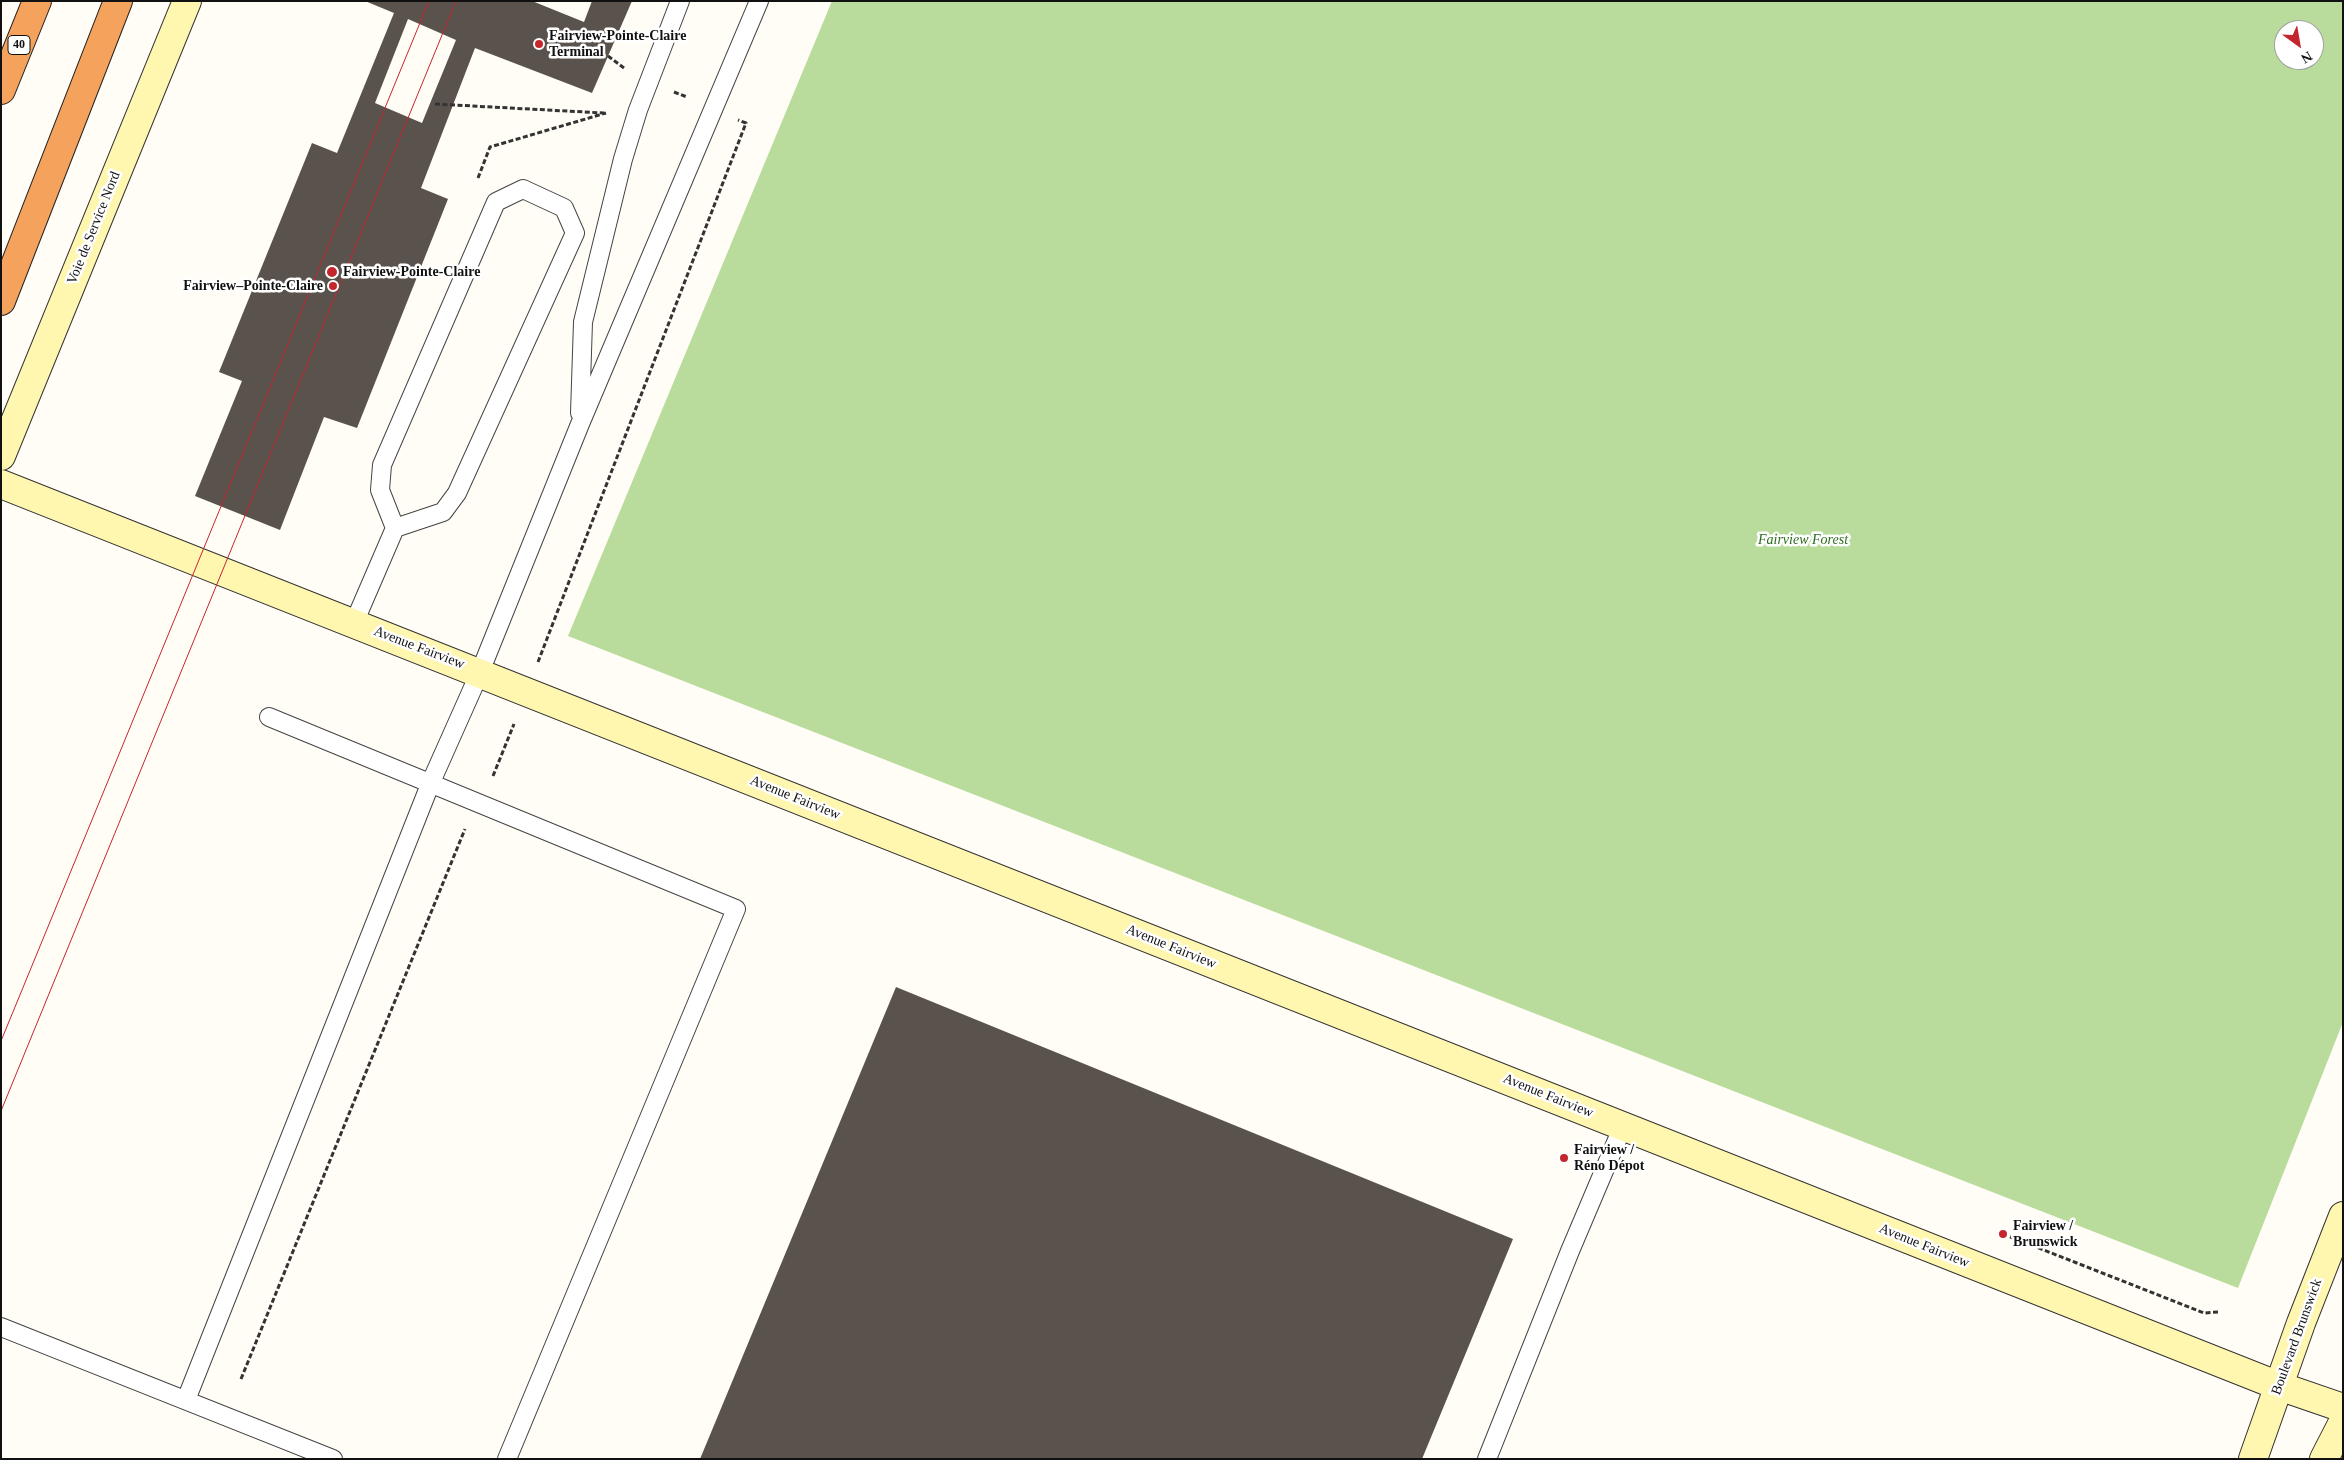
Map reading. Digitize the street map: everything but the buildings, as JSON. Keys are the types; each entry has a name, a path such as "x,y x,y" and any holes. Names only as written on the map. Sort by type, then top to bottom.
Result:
{"highway":[{"name":"40","path":"1,90 37,1"},
{"path":"1,301 118,1"}],"street":[{"name":"Voie de Service Nord","path":"1,456 187,1"},
{"name":"Avenue Fairview","path":"1,484 480,672 2278,1386 2343,1408"},
{"name":"Boulevard Brunswick","path":"2253,1459 2278,1386 2343,1216"},
{"path":"2324,1459 2343,1422"}],"lane":[{"path":"580,424 583,322 623,159 638,110 680,1"},
{"path":"186,1400 432,782 480,672 580,424 759,1"},
{"path":"354,623 394,528 380,490 382,465 496,202 523,189 564,208 574,234 457,493 443,512 394,528"},
{"path":"269,717 432,782 736,908 507,1459"},
{"path":"1487,1459 1570,1250 1623,1126"},
{"path":"1,1327 333,1459"}],"path":[{"path":"608,56 628,71"},
{"path":"667,89 691,99"},
{"path":"435,104 606,113 490,147"},
{"path":"548,636 746,123"},
{"path":"493,776 508,738"},
{"path":"241,1379 467,824"},
{"path":"2004,1234 2204,1313 2218,1312"}],"green space":[{"name":"Fairview Forest","path":"832,1 2343,1 2343,1022 2238,1288 568,636"}],"tram line":[{"path":"1,1041 429,1"},
{"path":"1,1111 456,1"}],"place":[{"name":"Fairview-Pointe-Claire Terminal","path":"539,44"},
{"name":"Fairview-Pointe-Claire","path":"332,272"},
{"name":"Fairview–Pointe-Claire","path":"333,286"},
{"name":"Fairview / Réno Dépot","path":"1564,1158"},
{"name":"Fairview / Brunswick","path":"2003,1234"}]}
